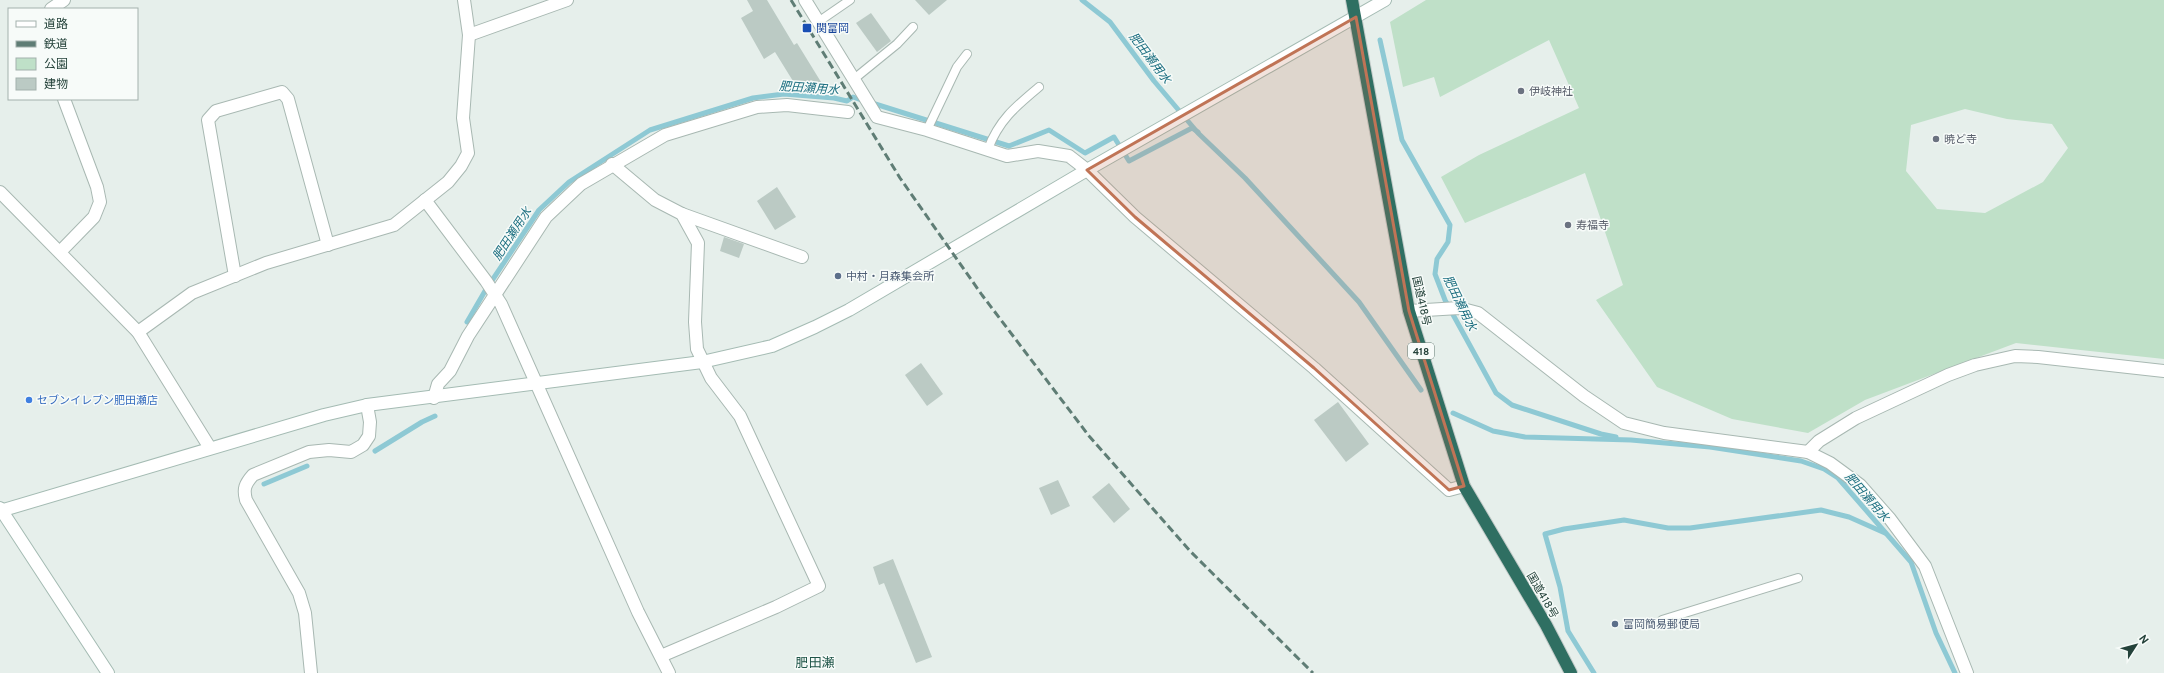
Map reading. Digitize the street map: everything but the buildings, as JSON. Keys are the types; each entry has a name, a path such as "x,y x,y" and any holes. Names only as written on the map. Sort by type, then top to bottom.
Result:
{"highway":[{"name":"国道418号","path":"1352,0 1409,312 1464,486 1546,624 1571,673"}],"street":[{"path":"52,8 64,0"},
{"path":"138,332 192,293 266,263 394,225 448,182 468,153 464,118 469,35 464,0"},
{"path":"469,35 567,0"},
{"path":"805,0 877,117 927,130 1007,156 1038,151 1069,156 1087,170 1135,218 1314,368 1450,490 1464,486"},
{"path":"108,673 0,510 324,415 367,405 434,398 536,383 702,362 772,346 815,328 849,310 1087,170 1385,0"},
{"path":"235,276 208,120 216,110 282,92 288,99 328,245"},
{"path":"60,252 94,217 100,202 64,100"},
{"path":"434,398 438,384 450,371 468,336 546,216 581,184 612,164 665,135 757,107 788,105 848,112"},
{"path":"612,164 655,200 682,214 802,257"},
{"path":"0,192 138,332 210,448"},
{"path":"425,200 495,294 638,612 669,673"},
{"path":"661,656 776,607 819,586 740,416 711,378 702,362 697,348 695,322 698,243 682,214"},
{"path":"1409,312 1459,308 1478,313 1584,396 1624,424 1664,433 1808,452 1830,463 1860,485 1890,519 1925,566 1967,673"},
{"path":"1808,452 1820,441 1856,418 1975,365 2015,356 2164,370"},
{"path":"311,673 305,614 299,593 246,500 243,491 247,482 253,475 309,452 329,450 351,452 363,445 369,436 370,422 367,405"}],"lane":[{"path":"818,22 850,0"},
{"path":"854,79 897,44 913,27"},
{"path":"927,130 957,67 967,54"},
{"path":"988,149 995,131 1002,121 1039,87"},
{"path":"1662,620 1798,578"}],"highlighted area":[{"path":"1356,17 1409,311 1464,486 1449,490 1314,368 1135,217 1087,170"}],"green space":[{"path":"1426,0 2164,0 2164,359 2016,343 1865,400 1808,433 1732,419 1657,387 1596,300 1623,285 1585,173 1465,223 1441,177 1479,155 1579,108 1549,40 1440,97 1434,77 1403,87 1390,22","holes":["1965,109 2007,119 2052,124 2068,148 2043,182 1985,213 1937,209 1906,171 1911,125"]}],"waterway":[{"name":"肥田瀬用水","path":"1082,0 1110,22 1154,81 1198,133 1245,178 1359,302 1421,390"},
{"name":"肥田瀬用水","path":"1380,40 1402,140 1450,225 1448,242 1437,259 1435,274 1445,300 1496,393 1512,405 1601,434 1616,437"},
{"name":"肥田瀬用水","path":"467,322 485,291 539,210 569,182 650,130 753,98 784,94 834,98 847,101 853,97 864,101"},
{"name":"肥田瀬用水","path":"872,103 1009,146 1049,130 1085,153 1114,137 1129,161 1192,128 1198,132"},
{"name":"肥田瀬用水","path":"1453,413 1493,431 1525,437 1631,440 1710,447 1801,461 1824,469 1838,478 1911,562 1936,633 1955,673"},
{"name":"肥田瀬用水","path":"375,451 422,422 435,416"},
{"name":"肥田瀬用水","path":"264,484 307,466"},
{"path":"1594,673 1568,631 1560,587 1545,534 1564,529 1624,520 1668,528 1690,528 1821,510 1849,517 1885,533"}],"railway":[{"path":"791,0 900,178 982,295 1089,436 1191,552 1313,673"}],"place":[{"name":"関富岡","path":"807,28"},
{"name":"伊岐神社","path":"1521,91"},
{"name":"暁ど寺","path":"1936,139"},
{"name":"寿福寺","path":"1568,225"},
{"name":"中村・月森集会所","path":"838,276"},
{"name":"セブンイレブン肥田瀬店","path":"29,400"},
{"name":"富岡簡易郵便局","path":"1615,624"}],"district":[{"name":"肥田瀬","path":"815,662"}]}
